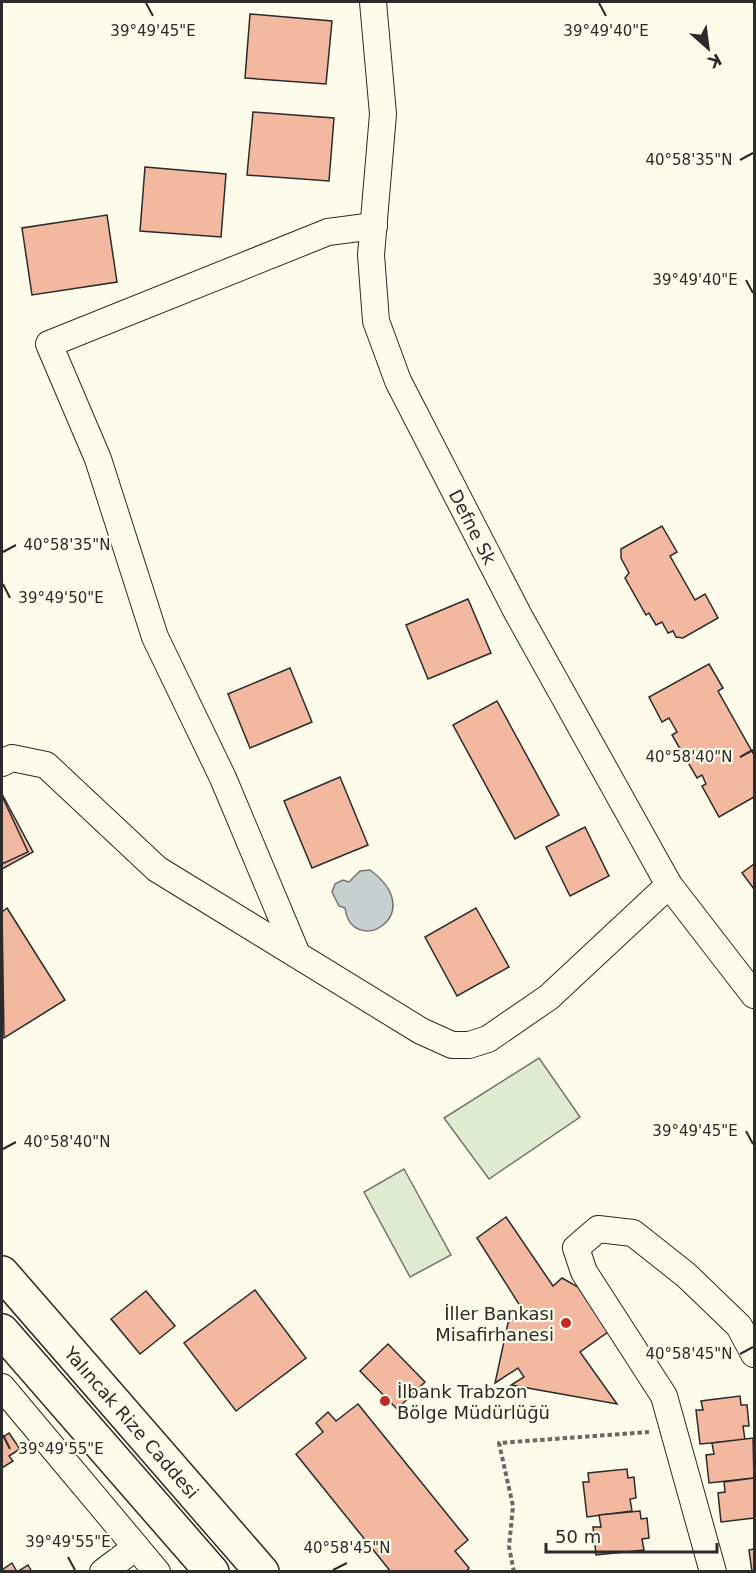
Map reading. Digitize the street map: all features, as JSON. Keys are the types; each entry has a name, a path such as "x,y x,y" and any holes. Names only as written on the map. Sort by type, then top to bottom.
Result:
{"highway":[{"name":"Yalıncak Rize Caddesi","path":"2,1273 262,1572"},
{"name":"Yalıncak Rize Caddesi","path":"2,1330 212,1572"}],"street":[{"name":"Defne Sk","path":"373,2 383,114 371,255 376,321 398,381 518,614 669,885 754,995"},
{"path":"296,952 223,778 155,637 98,459 50,344 328,232 374,226"},
{"path":"2,763 12,758 46,765 157,869 296,952 421,1031 452,1045 469,1045 488,1039 549,997 634,915 669,885"},
{"path":"713,1572 664,1396 584,1272 576,1248 598,1229 633,1233 686,1275 739,1326 754,1354"},
{"path":"2,1387 157,1572"},
{"path":"103,1572 136,1547"}],"path":[{"path":"514,1572 509,1547 513,1506 499,1443 675,1430"}],"green space":[{"path":"539,1058 580,1117 489,1179 444,1118"},
{"path":"404,1169 451,1255 410,1277 364,1192"}],"shaded area":[{"path":"370,870 387,887 393,902 391,915 383,925 372,930 360,930 351,923 345,908 339,906 332,892 335,884 343,880 349,882 360,871"}],"building":[{"path":"250,14 332,21 326,84 245,78"},
{"path":"253,112 334,118 329,181 247,175"},
{"path":"145,167 226,174 221,237 140,231"},
{"path":"107,215 117,282 32,295 22,228"},
{"path":"662,526 677,552 670,556 695,600 705,594 718,618 683,638 676,637 673,631 668,633 662,622 656,625 649,613 646,615 625,578 629,573 621,558 621,549"},
{"path":"468,599 491,653 428,679 406,625"},
{"path":"709,664 723,688 718,691 754,755 754,797 719,817 702,786 706,784 702,775 697,778 672,735 677,732 669,718 662,722 649,697"},
{"path":"290,668 312,722 250,748 228,694"},
{"path":"497,701 559,815 515,839 453,725"},
{"path":"340,777 368,845 312,868 284,801"},
{"path":"2,794 33,852 2,869"},
{"path":"2,796 28,852 2,864"},
{"path":"585,827 609,876 570,896 546,847"},
{"path":"754,864 754,889 742,873"},
{"path":"7,908 65,1000 4,1038 2,912"},
{"path":"476,908 509,967 457,996 425,937"},
{"path":"506,1217 553,1286 562,1278 578,1287 608,1332 580,1352 617,1404 511,1385 524,1377 518,1368 495,1383 508,1323 524,1312 477,1238"},
{"path":"255,1290 306,1358 236,1411 184,1343"},
{"path":"146,1291 175,1326 140,1354 111,1319"},
{"path":"388,1344 425,1382 397,1409 360,1371"},
{"path":"740,1396 741,1405 747,1405 749,1426 743,1426 745,1440 700,1444 696,1410 703,1410 701,1401"},
{"path":"358,1404 468,1540 455,1551 469,1568 466,1572 391,1572 296,1454 323,1432 316,1423 328,1412 336,1421"},
{"path":"9,1433 20,1449 9,1456 13,1461 2,1468 2,1438"},
{"path":"753,1438 754,1478 709,1483 706,1455 714,1454 712,1443"},
{"path":"627,1469 628,1478 634,1477 636,1498 630,1499 632,1511 587,1517 583,1482 589,1482 588,1473"},
{"path":"754,1478 754,1518 721,1522 718,1493 725,1492 724,1482"},
{"path":"640,1511 641,1519 647,1518 649,1538 642,1539 644,1550 596,1555 593,1527 601,1527 599,1515"},
{"path":"754,1549 754,1572 752,1572 749,1550"},
{"path":"12,1563 17,1572 2,1572 2,1570"},
{"path":"28,1565 32,1572 17,1572"}],"place":[{"name":"İller Bankası Misafirhanesi","path":"566,1323"},
{"name":"İlbank Trabzon Bölge Müdürlüğü","path":"385,1401"}]}
